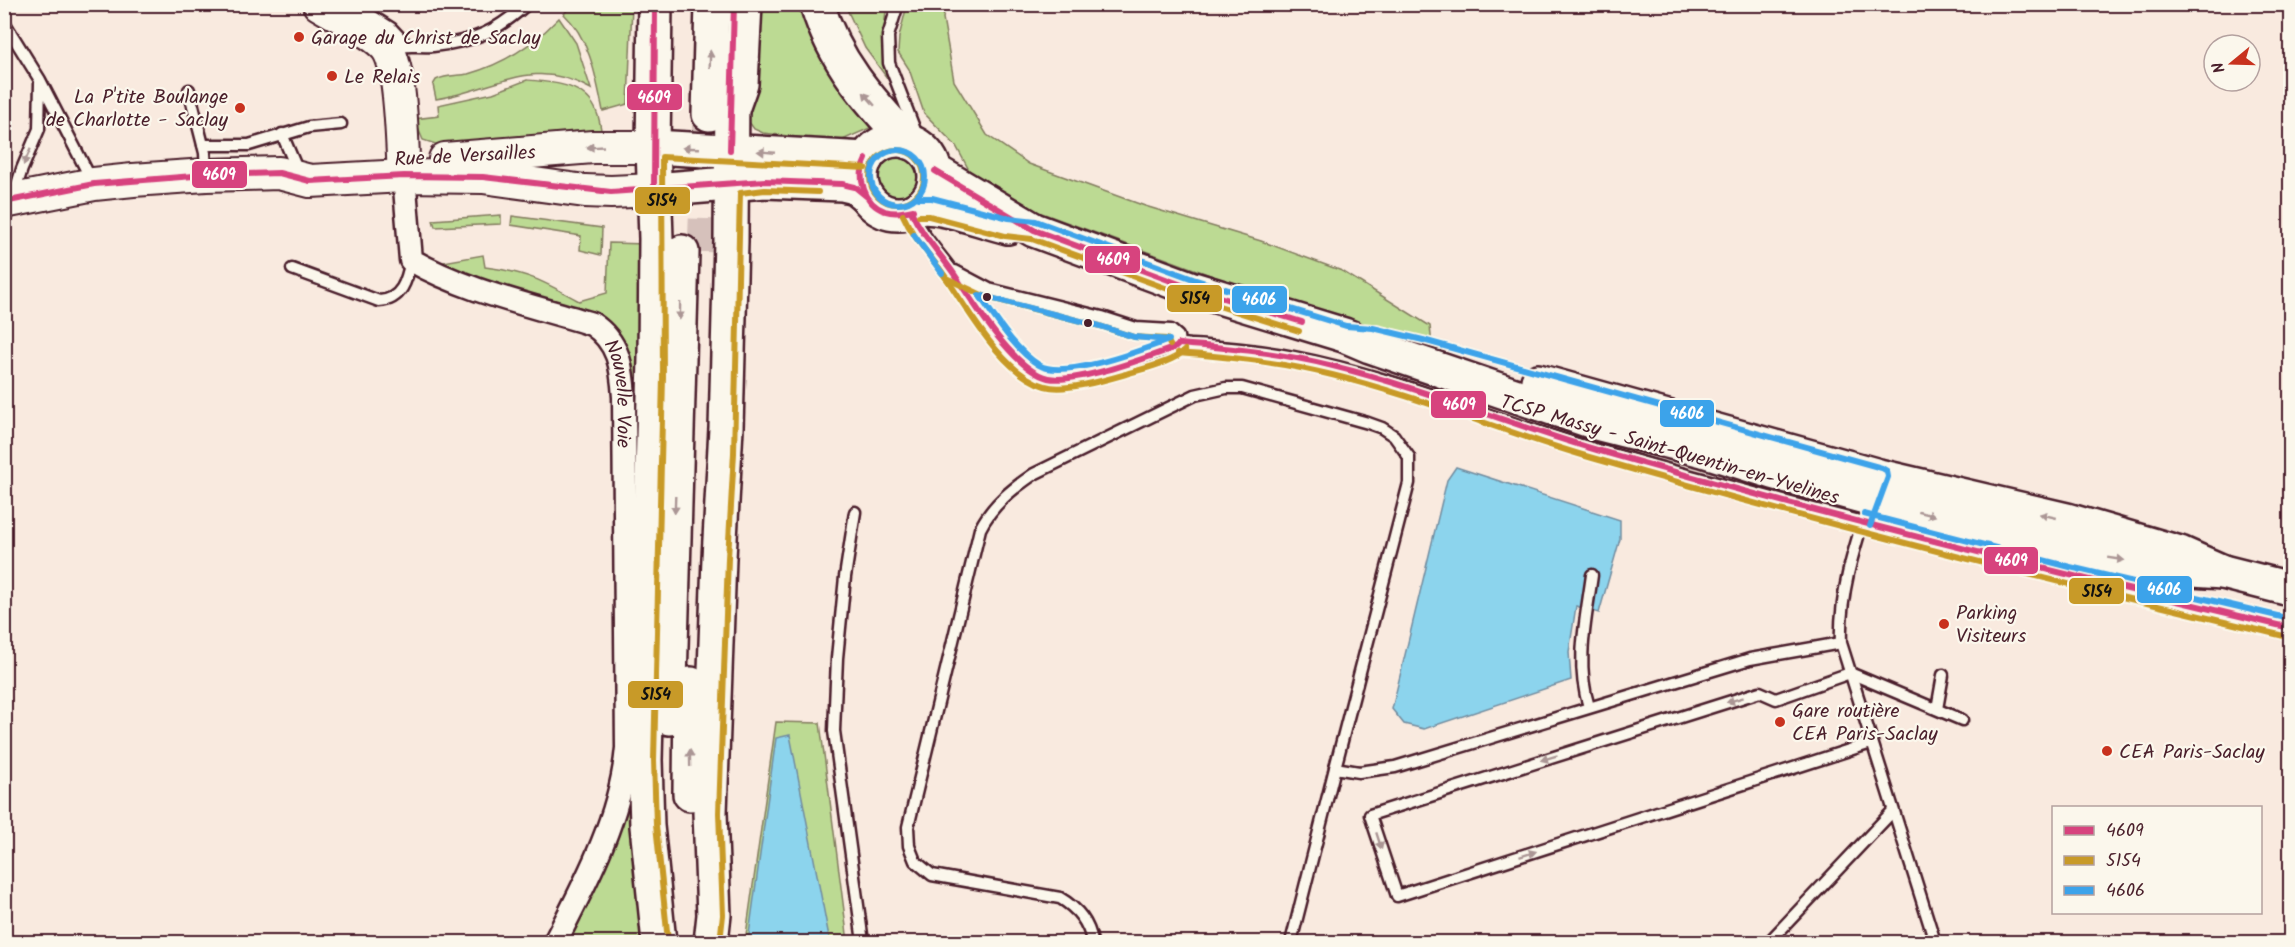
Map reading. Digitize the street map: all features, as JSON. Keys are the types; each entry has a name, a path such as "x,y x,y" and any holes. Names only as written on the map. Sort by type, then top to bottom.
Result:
{"main road":[{"path":"319,4 367,33 397,46 396,76 403,167"},
{"path":"655,4 653,147 656,239 655,358 645,760 648,826 659,942"},
{"path":"690,4 709,113 730,150 731,185 725,436 718,558 710,813 714,915 711,942"},
{"path":"709,113 712,4"},
{"path":"709,113 734,4"},
{"path":"709,113 741,84 745,4"},
{"path":"817,4 836,52 849,74 864,95 922,155 933,189 915,209"},
{"path":"866,196 861,177 866,159 880,145 889,141 922,155 1034,230 1190,288 1344,335 1372,337 1421,349 1870,500 2067,520 2180,553 2223,572 2290,589"},
{"name":"Rue de Versailles","path":"403,167 450,159 592,147 653,147"},
{"path":"653,147 866,159"},
{"name":"Rue de Versailles","path":"8,201 205,160 288,170 308,164 403,167 611,192 654,190"},
{"path":"654,190 765,181 842,184 855,187 873,205 887,213 895,214 915,209 959,213 1006,227 1034,230"},
{"path":"676,942 671,890 668,762 693,252 690,796 701,942"}],"street":[{"path":"403,167 411,260"},
{"name":"Nouvelle Voie","path":"411,260 449,280 592,324 602,330 616,352 622,374 627,748 620,796 578,898 555,942"}],"lane":[{"path":"353,4 391,28 397,46 430,46 466,41 498,29 527,4"},
{"path":"898,4 888,36 889,63 922,155"},
{"path":"4,22 40,80 94,184"},
{"path":"8,201 39,129 40,80"},
{"path":"189,90 205,160 282,134 309,127 341,124"},
{"path":"282,134 288,170"},
{"path":"915,209 927,239 973,302 1016,356 1035,373 1049,378 1102,372 1179,344 1178,336 1171,330 1136,328 1102,317 989,289 951,270"},
{"path":"292,268 379,301 388,301 395,297 404,285 411,260"},
{"name":"TCSP Massy - Saint-Quentin-en-Yvelines","path":"1179,344 1224,346 1293,357 1363,374 1563,440 1870,500 2068,576 2290,628"},
{"path":"1092,942 1085,922 1074,906 1060,898 932,875 915,861 909,846 908,827 980,529 987,515 1017,486 1034,474 1195,395 1226,388 1242,388 1368,423 1394,436 1409,457 1409,483 1291,942"},
{"path":"1870,500 1857,538 1842,599 1841,643 1935,942"},
{"path":"855,512 845,577 837,658 834,731 863,942"},
{"path":"1589,707 1583,688 1581,658 1592,575"},
{"path":"1335,768 1359,772 1395,768 1750,659 1841,643"},
{"path":"1871,743 1397,896 1370,815 1760,692 1776,699 1850,673 1962,720"},
{"path":"1937,709 1943,675"},
{"path":"1769,942 1893,812"}],"green space":[{"path":"572,4 632,5 628,104 603,111 591,59 580,35 564,14"},
{"path":"753,5 810,5 879,124 838,142 763,133 754,129 747,119"},
{"path":"845,5 887,5 885,43 890,82 865,48"},
{"path":"907,5 946,5 943,18 954,81 987,135 1029,164 1145,206 1261,241 1342,271 1430,326 1432,345 1288,306 1259,293 1009,201 976,183 956,146 924,113 909,69 898,52 899,37"},
{"path":"559,18 576,43 591,89 570,79 551,75 532,75 436,99 433,85 436,80 468,74 506,59 529,45"},
{"path":"527,80 568,86 586,96 597,113 602,137 445,147 423,140 414,119 439,116 438,105 493,93"},
{"path":"894,153 905,156 913,162 920,176 914,191 907,197 896,201 881,191 872,175 883,157"},
{"path":"501,215 501,224 435,227 433,220"},
{"path":"512,216 602,228 601,255 580,250 581,236 511,225"},
{"path":"609,243 647,244 644,474 631,475 632,361 623,342 527,298 438,263 483,255 485,267 534,278 579,301 607,293"},
{"path":"776,722 820,723 848,942 745,942"},
{"path":"634,791 640,942 563,942 586,898"}],"water":[{"path":"1456,467 1620,520 1620,539 1599,613 1576,606 1569,652 1571,680 1424,729 1404,724 1392,709 1447,480"},
{"path":"790,735 830,942 748,942 776,738"}],"tunnel":[{"path":"704,252 709,114"}],"transit line":[{"name":"4609","path":"654,190 655,4"},
{"name":"4609","path":"730,150 734,4"},
{"name":"5154","path":"897,150 907,152 916,158 922,167 924,177 922,187 916,196 907,202 897,204 887,202 878,196 872,187 870,177 872,167 878,158 887,152 897,150"},
{"name":"4606","path":"898,150 908,152 917,158 923,167 925,177 923,187 917,196 908,202 898,204 888,202 879,196 873,187 871,177 873,167 879,158 888,152 898,150"},
{"name":"5154","path":"668,941 656,825 654,760 663,377 662,157 865,168"},
{"name":"4609","path":"866,159 862,182 872,202 889,212 913,210"},
{"name":"4609","path":"935,171 1034,230 1190,288 1302,322"},
{"name":"4609","path":"4,202 94,184 206,175 279,173 310,181 404,176 483,177 611,192 765,181 842,184 855,187 866,196"},
{"name":"5154","path":"720,942 723,915 719,813 734,453 740,193 765,190 818,192"},
{"name":"4606","path":"919,198 932,198 1009,218 1036,221 1193,279 1346,326 1373,328 1423,340 1882,468 1887,471 1888,477 1870,526"},
{"name":"4609","path":"911,211 925,235 994,332 1021,362 1035,372 1048,378 1076,377 1131,363 1179,344"},
{"name":"5154","path":"903,215 917,239 987,339 1000,355 1029,379 1045,386 1063,388 1085,384 1157,365 1185,350"},
{"name":"5154","path":"919,216 929,216 1005,236 1032,239 1187,296 1299,331"},
{"name":"4606","path":"914,235 942,273"},
{"name":"5154","path":"939,268 946,278 986,297 1134,337 1167,339 1170,345"},
{"name":"4606","path":"979,295 1134,337 1169,340 1103,362 1066,369 1051,369 1039,365 1021,351 979,295"},
{"name":"4609","path":"1179,344 1256,352 1333,366 1400,385 1597,450 1769,498 2290,628"},
{"name":"5154","path":"1178,353 1255,361 1332,375 1399,394 1563,449 1768,507 2288,637"},
{"name":"4606","path":"1864,514 2070,567 2290,619"}],"place":[{"name":"Garage du Christ de Saclay","path":"299,37"},
{"name":"Le Relais","path":"332,76"},
{"name":"La P'tite Boulange de Charlotte - Saclay","path":"240,108"},
{"name":"Parking Visiteurs","path":"1944,624"},
{"name":"Gare routière CEA Paris-Saclay","path":"1780,722"},
{"name":"CEA Paris-Saclay","path":"2107,751"}]}
